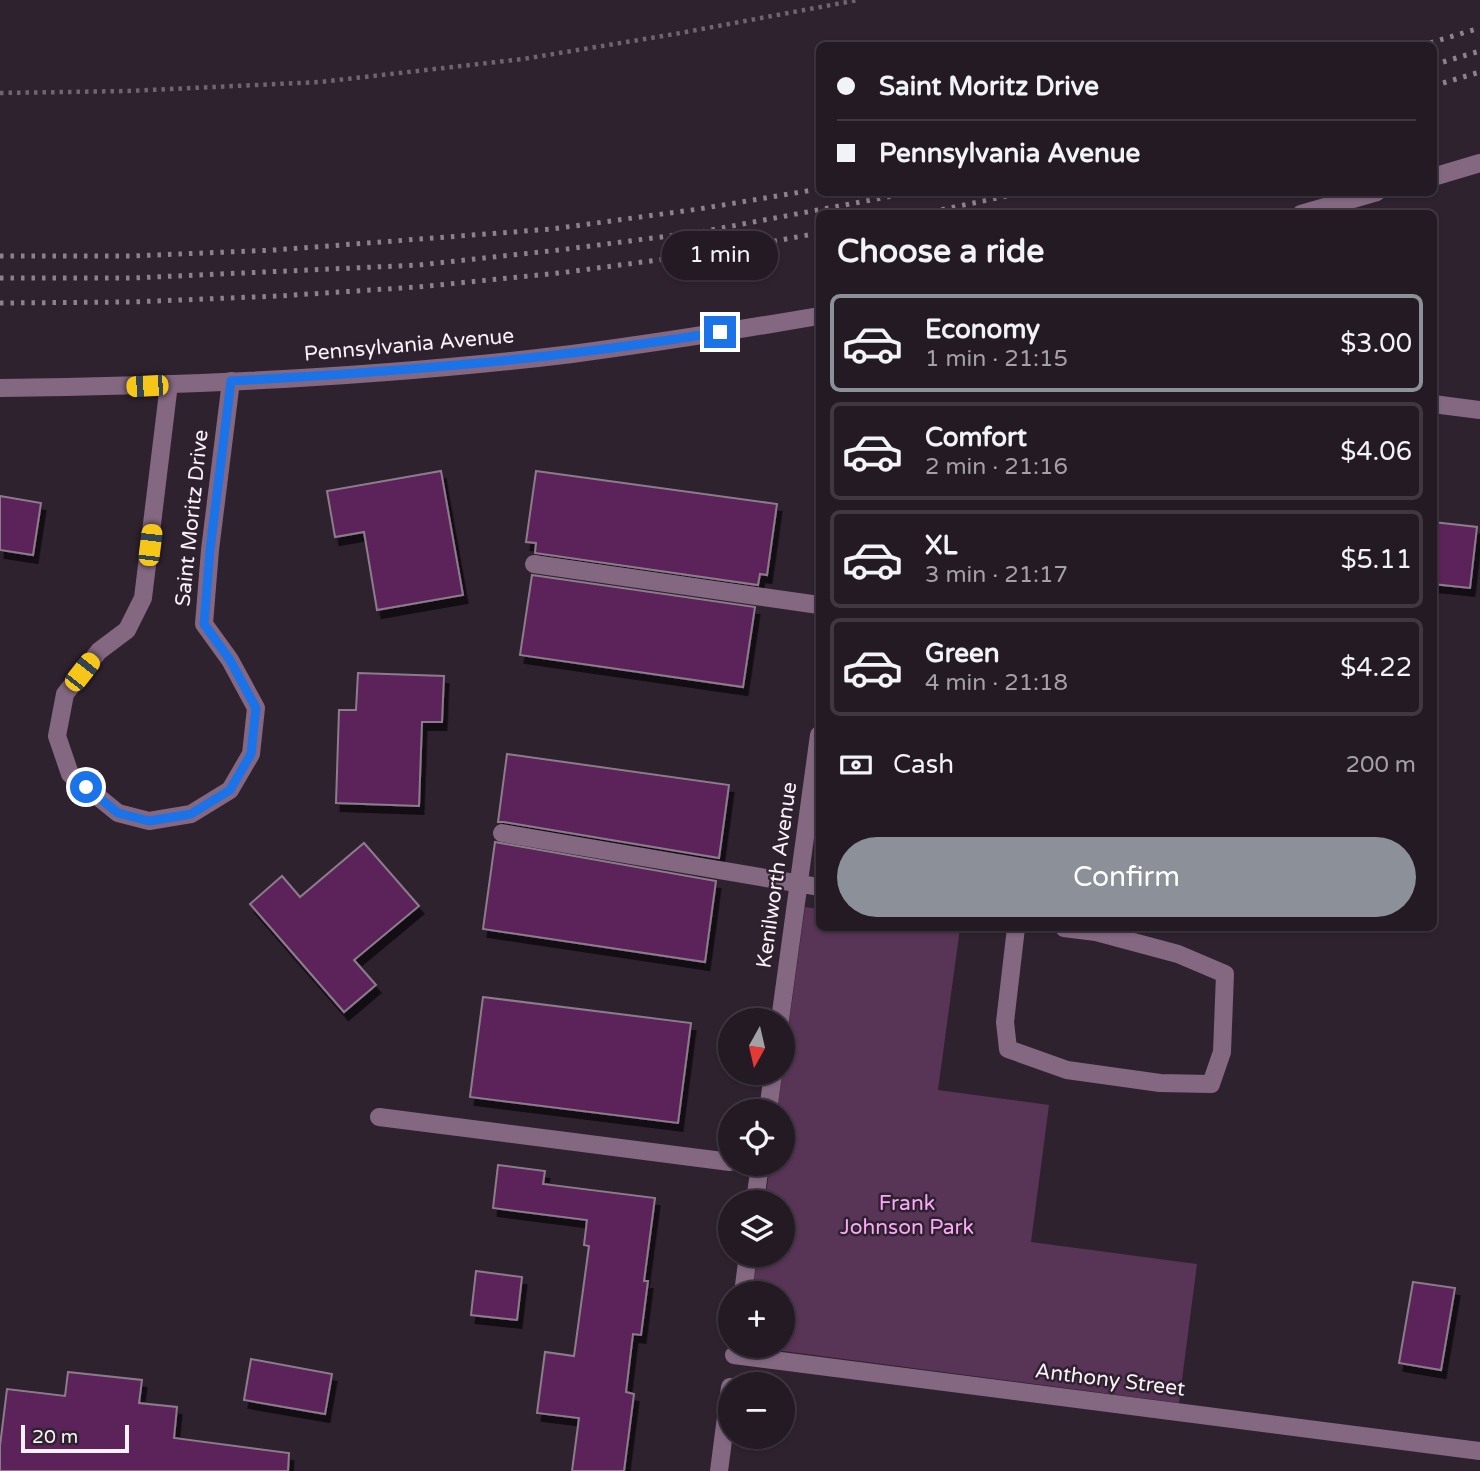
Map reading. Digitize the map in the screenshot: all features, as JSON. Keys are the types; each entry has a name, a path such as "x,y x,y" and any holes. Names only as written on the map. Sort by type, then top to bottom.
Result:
{"street":[{"path":"1437,176 1480,163"},
{"path":"1315,210 1363,196"},
{"name":"Pennsylvania Avenue","path":"0,387 126,387 377,372 569,354 816,316"},
{"name":"Saint Moritz Drive","path":"169,384 143,598 127,630 99,651 65,694 57,736 70,774 118,813 149,821 191,814 230,790 251,754 256,708 230,660 204,624 210,550 231,381"},
{"path":"1437,405 1480,410"},
{"path":"534,564 816,605"},
{"name":"Kenilworth Avenue","path":"782,1008 816,758"},
{"path":"502,833 816,886"},
{"path":"1016,931 1005,1022 1008,1049 1067,1070 1160,1083 1211,1084 1222,1052 1225,974 1178,954 1088,931"},
{"path":"379,1117 718,1160"},
{"name":"Anthony Street","path":"794,1358 1480,1451"},
{"path":"719,1471 722,1449"}],"path":[{"path":"0,93 128,91 320,82 523,59 858,0"}],"green space":[{"name":"Frank Johnson Park","path":"805,907 816,909 816,931 960,931 938,1090 1049,1105 1031,1242 1197,1264 1179,1403 795,1353 795,1281 754,1281 756,1267 795,1267 795,1190 767,1190 768,1176 795,1176 795,1099 779,1099 781,1085 795,1085 795,1008 791,1008"}],"building":[{"path":"441,471 463,595 377,610 364,532 335,537 327,491"},
{"path":"536,471 777,504 767,575 760,574 758,585 535,553 536,543 526,542"},
{"path":"0,496 41,503 33,555 0,550"},
{"path":"1437,522 1477,527 1470,588 1437,584"},
{"path":"532,575 755,607 743,687 520,655"},
{"path":"358,673 444,676 442,722 422,722 419,806 336,803 339,710 356,710"},
{"path":"507,754 729,785 719,858 498,822"},
{"path":"495,842 716,881 705,962 483,929"},
{"path":"364,843 419,906 354,960 376,985 344,1012 250,904 282,876 300,897"},
{"path":"483,997 691,1023 678,1123 470,1097"},
{"path":"498,1165 545,1171 543,1184 655,1198 644,1281 648,1281 641,1335 633,1334 626,1392 634,1394 624,1471 572,1471 579,1418 537,1413 545,1352 574,1356 589,1246 584,1245 587,1220 493,1208"},
{"path":"476,1271 522,1277 517,1320 471,1315"},
{"path":"1413,1282 1455,1288 1441,1370 1399,1363"},
{"path":"251,1359 332,1374 325,1414 244,1400"},
{"path":"68,1372 142,1380 139,1403 177,1407 174,1438 289,1453 288,1471 0,1471 0,1446 7,1389 65,1396"}],"railway":[{"path":"1433,42 1480,28"},
{"path":"1437,64 1480,51"},
{"path":"1437,85 1480,72"},
{"path":"0,256 131,256 275,250 552,229 816,190"},
{"path":"818,210 893,196"},
{"path":"940,210 1007,196"},
{"path":"0,278 132,278 419,265 700,232 816,210"},
{"path":"0,303 131,302 418,287 559,273 704,254 816,234"}],"route":[{"path":"86,787 118,813 149,821 191,814 230,790 251,754 256,708 230,660 204,624 210,550 231,381 446,367 569,354 720,332"}]}
